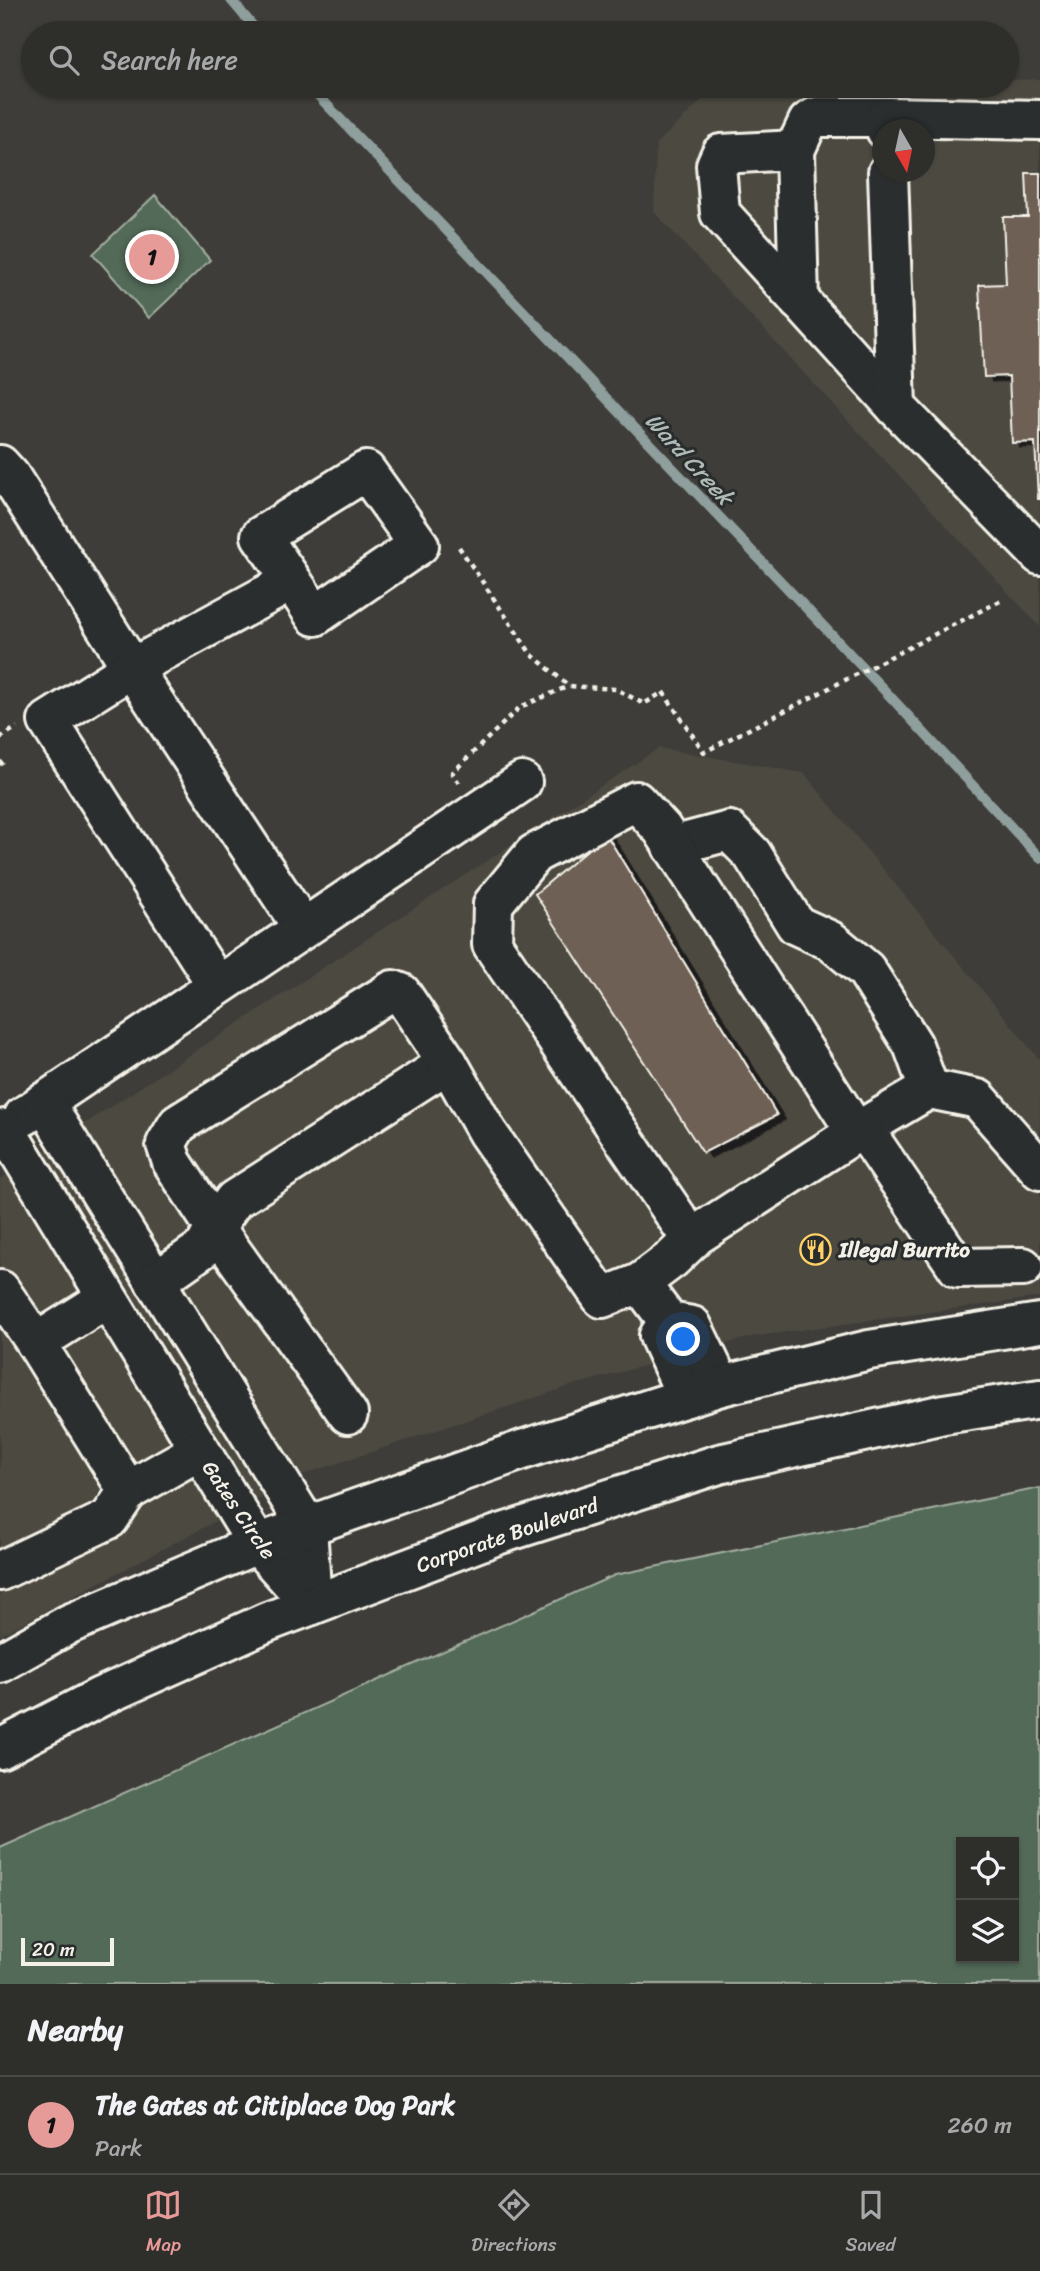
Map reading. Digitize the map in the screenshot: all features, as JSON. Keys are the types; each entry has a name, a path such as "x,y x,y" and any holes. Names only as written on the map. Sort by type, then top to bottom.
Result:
{"street":[{"path":"800,301 795,150 808,122 816,117 872,122"},
{"path":"935,122 1040,120"},
{"path":"795,150 721,154 716,165 720,214 896,407 1040,555"},
{"path":"888,182 896,407"},
{"path":"0,465 10,475 132,668 303,928"},
{"path":"218,985 48,721 132,668 292,581"},
{"path":"3,1131 522,782"},
{"path":"692,1240 492,944 494,904 534,854 636,801 662,829 859,1130 958,1268 1023,1267"},
{"path":"672,846 729,831 752,855 796,925 831,941 866,970 913,1045 929,1089"},
{"path":"348,1414 215,1228 172,1162 166,1144 178,1124 393,990 401,993 448,1063 487,1132 602,1298 640,1283 692,1240 859,1130 929,1089 978,1099 1040,1170"},
{"path":"155,1282 205,1247 234,1200 448,1063"},
{"name":"Gates Circle","path":"44,1102 307,1526 312,1605"},
{"name":"Gates Circle","path":"3,1131 257,1544 312,1605"},
{"path":"640,1283 669,1322 692,1326 704,1391"},
{"path":"0,1290 128,1491"},
{"path":"36,1343 107,1298"},
{"path":"0,1664 69,1624 257,1544 525,1449 704,1391 869,1350 1040,1323"},
{"name":"Corporate Boulevard","path":"0,1749 100,1697 267,1622 497,1535 719,1464 944,1415 1040,1399"},
{"path":"0,1571 109,1519 128,1491 200,1450"}],"path":[{"path":"459,547 531,654 569,686"},
{"path":"479,811 452,773 520,707 569,686 616,689 644,704 663,692 704,752 1002,600"},
{"path":"0,761 5,768"}],"shaded area":[{"path":"1040,79 1040,627 654,212 656,144 704,98 1019,98 1019,80"},
{"path":"659,748 804,773 1040,1060 1040,1297 751,1337 570,1386 305,1474 0,1635 0,1179"}],"green space":[{"path":"155,195 210,260 149,318 93,254"},
{"path":"1040,1488 1040,1984 0,1984 0,1848 615,1575"}],"building":[{"path":"1026,173 1040,173 1040,499 1035,442 1012,443 1009,376 984,377 979,285 1006,284 1003,217 1028,217"},
{"path":"606,834 777,1115 703,1153 535,894"}],"waterway":[{"name":"Ward Creek","path":"231,0 249,21"},
{"name":"Ward Creek","path":"320,98 886,692 1040,858"}],"place":[{"name":"The Gates at Citiplace Dog Park","path":"152,257"},
{"name":"Illegal Burrito","path":"816,1250"}]}
